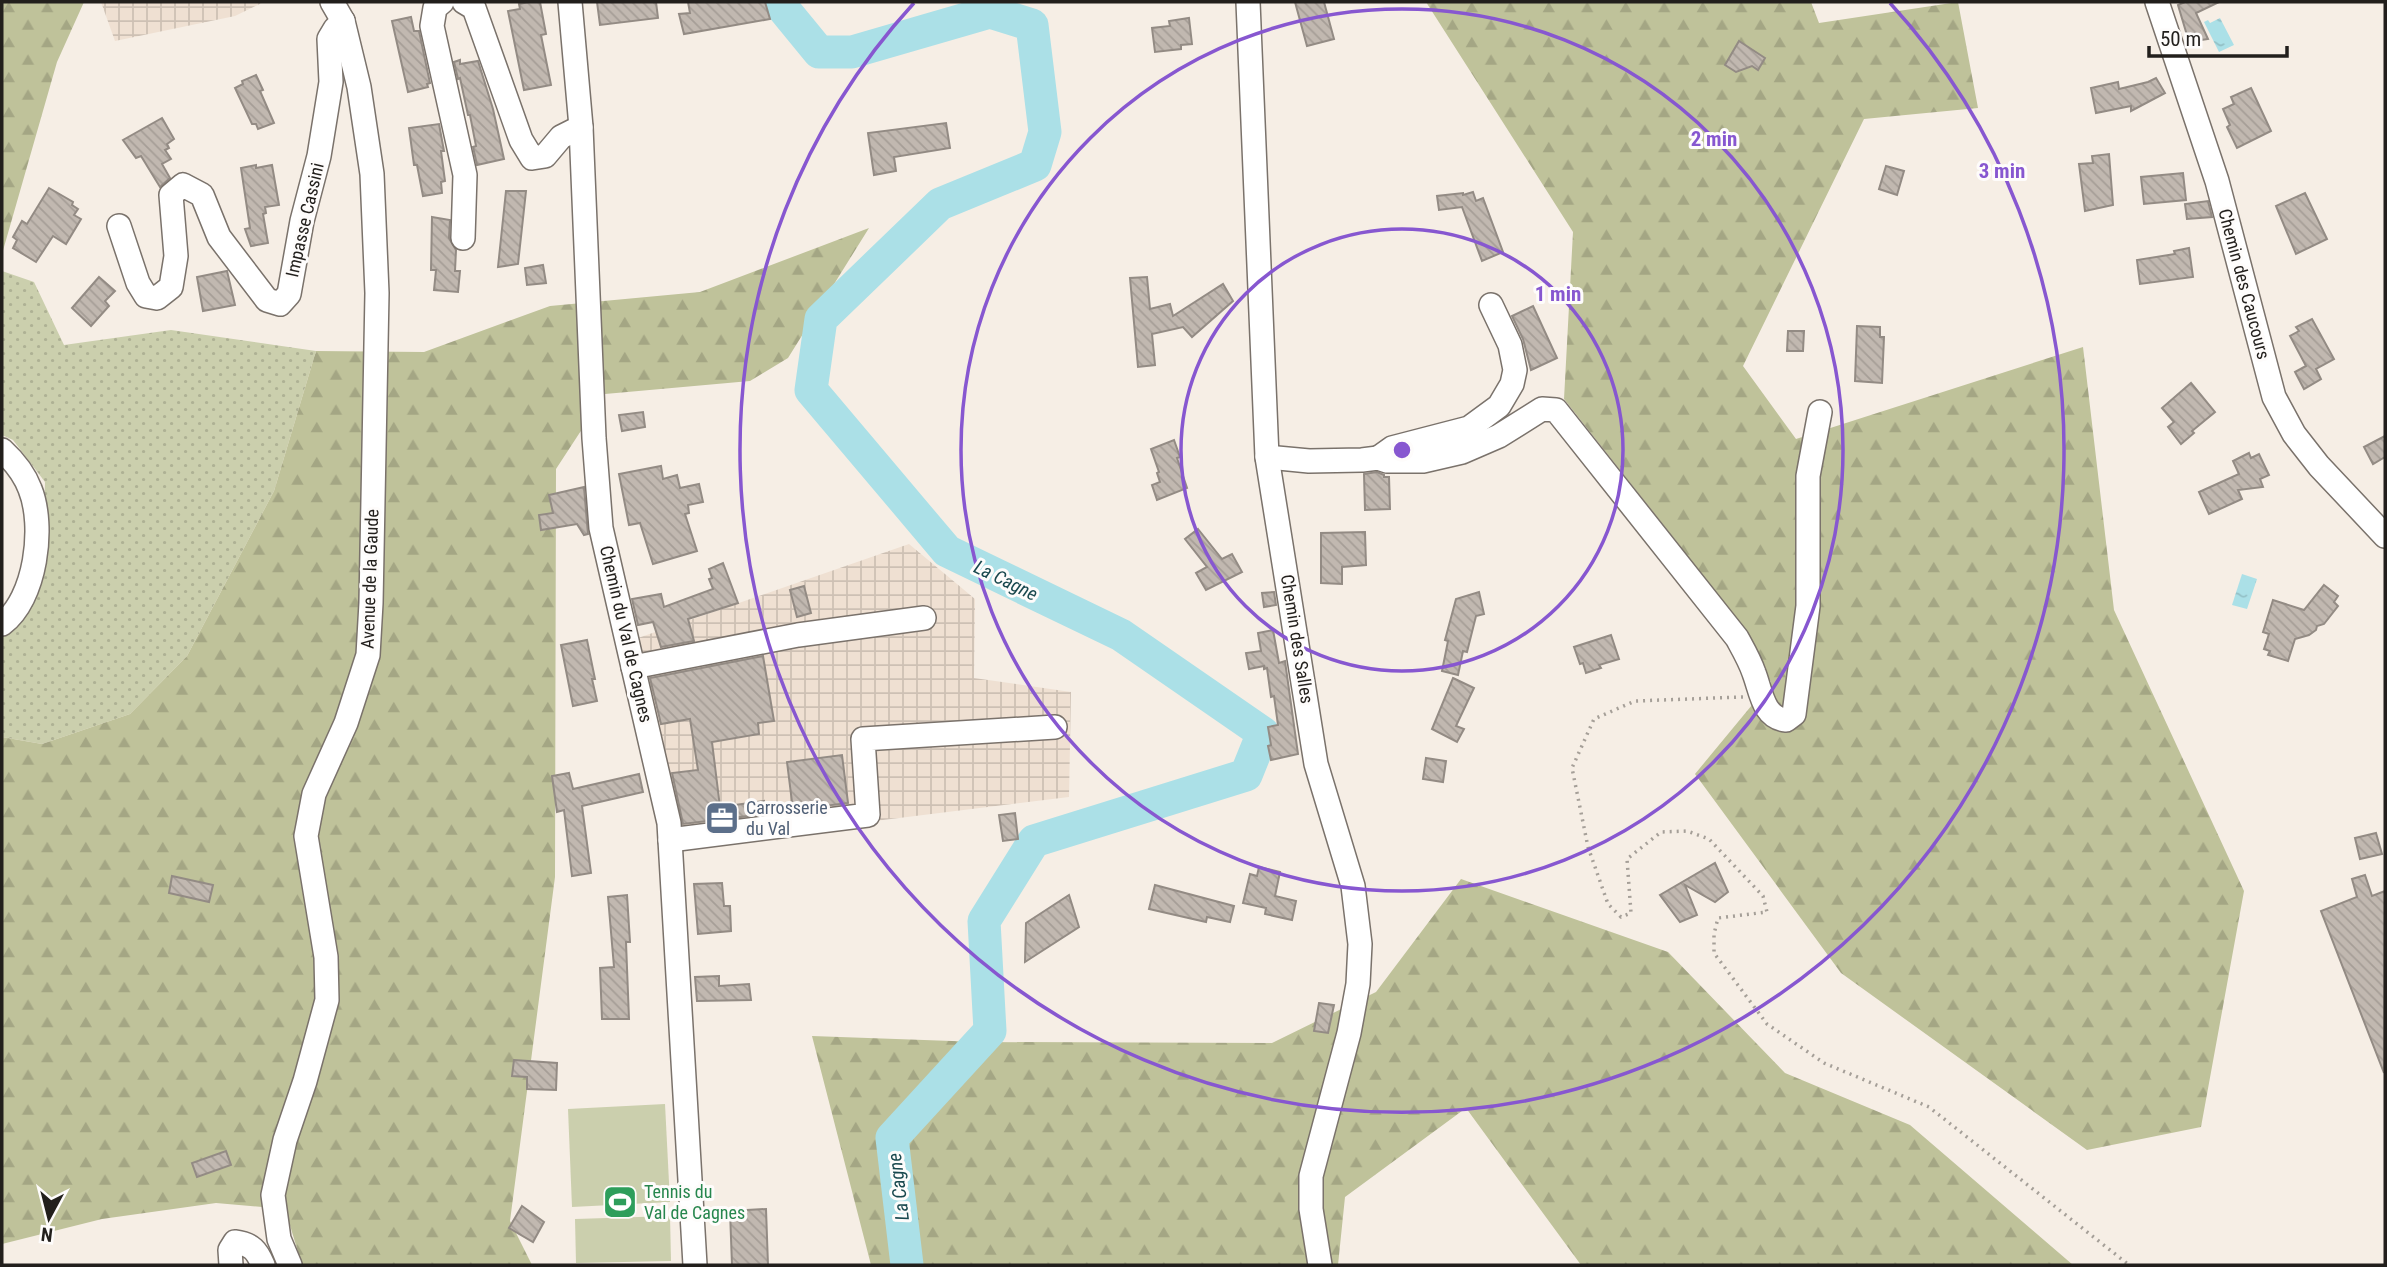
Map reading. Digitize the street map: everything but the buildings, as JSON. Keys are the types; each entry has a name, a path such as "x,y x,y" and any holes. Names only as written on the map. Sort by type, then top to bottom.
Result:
{"street":[{"path":"442,2 435,8 432,26 464,175 463,238"},
{"path":"464,2 474,8 520,140 532,158 545,156 561,137 581,127"},
{"name":"Chemin du Val de Cagnes","path":"570,2 581,127 594,438 601,528 669,823 695,1265"},
{"name":"Chemin des Salles","path":"1248,2 1267,457 1316,764 1353,886 1360,944 1358,984 1349,1033 1311,1176 1311,1209 1320,1265"},
{"name":"Chemin des Caucours","path":"2157,2 2217,181 2274,397 2294,434 2319,466 2385,536"},
{"name":"Impasse Cassini","path":"120,226 138,283 146,296 157,298 171,287 176,256 171,195 183,185 202,195 219,237 267,300 280,304 289,294 302,221 319,156 331,82 329,39 335,29 338,12"},
{"name":"Avenue de la Gaude","path":"290,1265 279,1239 273,1195 285,1140 305,1081 327,1000 326,957 306,836 314,794 346,723 368,655 371,603 377,293 372,174 359,88 338,12"},
{"path":"1378,458 1392,448 1469,428 1499,407 1512,384 1515,370 1510,345 1491,305"},
{"path":"1267,457 1309,461 1378,458 1387,461 1423,460 1462,452 1499,436 1542,409 1556,410 1737,638 1770,714 1778,720 1786,720 1794,714 1808,606 1808,476 1820,412"},
{"path":"2,450 18,465 30,489 36,512 37,539 22,599 2,624"},
{"path":"633,667 799,635 924,618"},
{"path":"670,840 868,815 863,739 1055,727"},
{"path":"232,1265 230,1250 235,1242 246,1243 257,1251 263,1265"}],"path":[{"path":"1761,696 1635,701 1594,719 1572,768 1588,847 1608,904 1621,917 1631,913 1627,859 1661,832 1687,831 1709,839 1763,896 1767,912 1718,918 1714,934 1714,953 1767,1024 1824,1063 1928,1107 2129,1265"}],"shaded area":[{"path":"101,2 264,2 235,16 115,41"},
{"path":"909,544 975,599 974,678 1071,692 1069,797 682,845 638,638"}],"green space":[{"path":"2,2 84,2 57,62 2,254"},
{"path":"1426,2 1811,2 1819,23 1958,2 1978,108 1864,119 1743,366 1796,439 2083,347 2114,610 2244,891 2201,1127 2087,1150 1841,973 1695,774 1771,682 1676,541 1564,399 1573,232"},
{"path":"869,228 788,358 750,381 605,394 556,469 555,877 510,1221 532,1265 302,1265 285,1209 216,1203 102,1219 2,1244 2,737 42,744 130,714 187,656 274,491 316,351 424,352 550,306 700,292"},
{"path":"2,271 34,282 64,345 171,330 316,351 274,491 187,656 130,714 42,744 2,737 2,637 23,619 43,556 45,482 13,440 2,435"},
{"path":"1461,879 1668,952 1785,1073 1910,1125 2073,1265 1581,1265 1466,1108 1345,1197 1338,1265 871,1265 812,1036 980,1042 1272,1043 1376,992"},
{"path":"665,1104 670,1202 572,1207 568,1109"},
{"path":"670,1216 671,1261 576,1263 575,1219"}],"water":[{"path":"2220,18 2234,45 2219,52 2204,22 2208,20 2210,23"},
{"path":"2242,574 2257,579 2247,609 2232,605"}],"waterway":[{"name":"La Cagne","path":"778,2 819,52 852,52 990,12 1032,25 1045,132 1035,165 940,204 821,319 811,390 947,551 1121,635 1263,733 1246,775 1034,841 984,921 990,1031 892,1138 907,1265"}],"place":[{"name":"Carrosserie du Val","path":"722,818"},
{"name":"Tennis du Val de Cagnes","path":"620,1202"}]}
